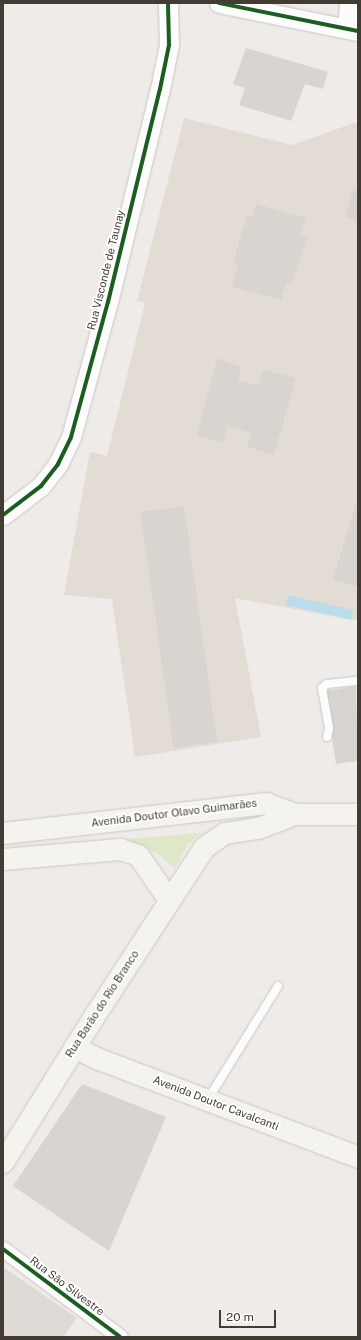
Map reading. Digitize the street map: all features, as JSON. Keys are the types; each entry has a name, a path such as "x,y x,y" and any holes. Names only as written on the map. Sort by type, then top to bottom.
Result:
{"main road":[{"name":"Avenida Doutor Olavo Guimarães","path":"3,833 266,803 294,814"},
{"path":"294,814 358,814"},
{"name":"Rua Barão do Rio Branco","path":"3,1162 74,1047 204,847 225,833 258,828 294,814"},
{"path":"3,860 120,849 138,855 169,900"},
{"path":"103,1060 97,1049 96,1030 121,984 128,963"},
{"name":"Avenida Doutor Cavalcanti","path":"74,1047 103,1060 358,1157"}],"street":[{"name":"Rua Visconde de Taunay","path":"3,515 41,486 58,464 71,437 108,302 160,89 169,45 168,3"},
{"path":"219,3 352,30 349,3"},
{"name":"Rua São Silvestre","path":"3,1249 120,1337"}],"lane":[{"path":"327,737 328,728 322,688 327,684 358,681"},
{"path":"208,1100 278,986"}],"shaded area":[{"path":"184,118 292,145 354,123 358,124 358,621 235,598 261,737 135,757 112,599 64,595 90,452 107,456 145,303 137,301"},
{"path":"3,1267 77,1318 63,1337 3,1337"}],"green space":[{"path":"201,833 188,844 175,869 160,855 127,839"}],"water":[{"path":"288,595 353,610 351,620 286,605"}],"building":[{"path":"246,48 328,72 323,89 305,84 291,121 239,105 245,88 233,84"},
{"path":"353,190 358,191 358,221 345,217"},
{"path":"256,204 306,218 300,236 307,238 292,284 286,283 281,300 232,287 238,264 233,262 247,216 253,217"},
{"path":"217,358 241,367 238,380 258,385 263,370 296,378 274,455 247,447 251,433 228,426 223,442 197,436"},
{"path":"356,504 358,505 358,587 333,579"},
{"path":"184,506 217,742 174,748 140,512"},
{"path":"356,686 358,761 336,764 325,691"},
{"path":"82,1084 166,1117 109,1251 13,1186"}],"cycle path":[{"path":"3,515 41,486 58,464 71,437 108,302 160,89 169,45 168,3"},
{"path":"219,3 358,31"},
{"path":"3,1249 120,1337"}]}
